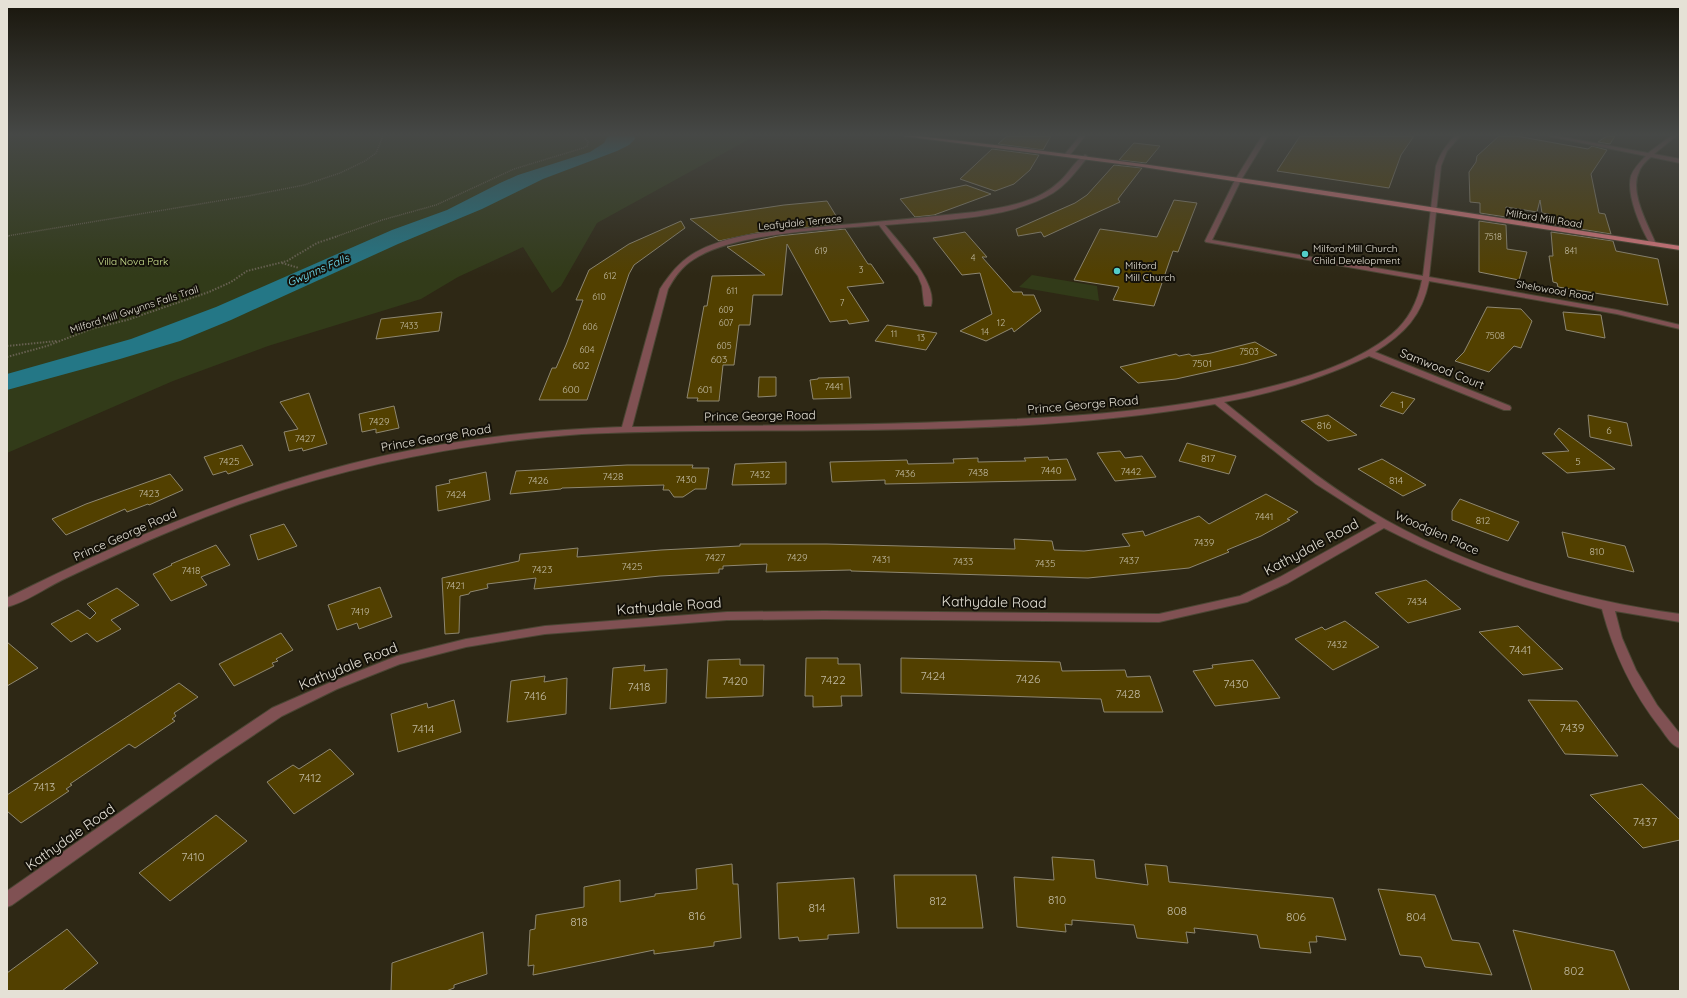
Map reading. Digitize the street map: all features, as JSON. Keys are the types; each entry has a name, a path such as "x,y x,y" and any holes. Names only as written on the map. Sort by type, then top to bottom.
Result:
{"main road":[{"name":"Milford Mill Road","path":"1254,183 1680,248"}],"street":[{"name":"Leafydale Terrace","path":"626,431 664,290 669,277 679,266 707,250 748,238 780,233 976,214 1019,205 1049,193 1062,183"},
{"name":"Shelowood Road","path":"1237,183 1208,241 1617,312 1680,327"},
{"name":"Prince George Road","path":"7,603 127,545 205,513 353,466 429,450 492,440 547,434 1003,423 1078,419 1142,412 1217,401 1312,376 1369,353 1395,336 1410,320 1420,301 1425,278 1437,183"},
{"path":"1633,183 1633,189 1653,244"},
{"path":"881,224 921,276 926,286 928,304"},
{"name":"Samwood Court","path":"1369,353 1507,408"},
{"name":"Woodglen Place","path":"1217,401 1297,465 1342,497 1385,524 1463,560 1558,593 1607,605 1680,618"},
{"name":"Kathydale Road","path":"7,900 210,757 277,712 397,660 466,643 545,630 727,616 824,615 1158,618 1243,599 1284,580 1385,524"},
{"path":"1607,605 1618,643 1637,682 1666,728 1680,743"}],"path":[{"path":"7,236 248,196 311,183"},
{"name":"Milford Mill Gwynns Falls Trail","path":"7,357 48,346 91,329 127,320 222,287 247,271 265,265 281,263 317,243 382,220 436,205 485,183"},
{"path":"281,263 299,268"},
{"path":"7,346 60,340"}],"green space":[{"name":"Villa Nova Park","path":"7,183 670,183 597,223 561,286 552,293 523,247 458,277 421,299 268,346 173,381 7,453"},
{"path":"1032,275 1097,286 1099,301 1019,287"}],"water":[{"name":"Gwynns Falls","path":"500,183 536,183 482,209 398,244 231,320 180,341 7,390 7,374 131,339 216,307 392,230 447,210"}],"building":[{"path":"970,183 1016,183 995,191"},
{"path":"1098,183 1131,183 1118,199 1120,202 1044,237 1041,232 1018,236 1016,229 1075,203 1087,195"},
{"path":"1353,183 1391,183 1389,188"},
{"path":"1469,183 1593,183 1599,213 1605,214 1611,234 1550,224 1549,214 1542,213 1540,200 1537,212 1506,207 1506,217 1480,213 1480,203 1470,202"},
{"path":"966,185 991,194 934,215 915,217 900,199"},
{"name":"Milford Mill Church","path":"1174,200 1197,203 1178,252 1173,251 1154,306 1113,300 1119,287 1074,280 1100,229 1157,237"},
{"path":"827,201 841,224 761,232 719,241 690,219 784,205"},
{"path":"681,221 685,228 634,265 629,274 587,400 539,400 552,368 556,368 566,345 583,300 576,300 589,270 629,244"},
{"path":"1479,221 1506,225 1507,249 1527,252 1519,280 1479,272"},
{"path":"845,229 868,264 871,264 884,283 847,287 869,321 849,324 847,320 830,322 787,244 782,295 753,295 750,325 739,325 734,365 723,365 719,401 697,401 698,398 687,398 704,306 707,306 712,276 765,275 727,247 778,236"},
{"path":"965,232 987,257 982,257 1013,292 1022,292 1023,295 1034,295 1041,311 1014,332 1012,328 986,341 960,331 992,314 980,273 962,275 933,238"},
{"path":"1551,232 1613,241 1616,251 1658,259 1668,305 1558,287 1557,283 1553,282 1549,256 1553,256"},
{"path":"1487,307 1521,309 1532,321 1521,348 1514,346 1489,372 1455,361 1464,352"},
{"path":"442,312 439,331 376,339 381,319"},
{"path":"1563,312 1601,315 1605,338 1566,330"},
{"path":"887,325 937,333 926,350 875,341"},
{"path":"1255,342 1277,355 1176,379 1138,383 1120,367 1176,354 1179,356 1189,354 1192,356 1211,353"},
{"path":"759,377 776,377 776,396 758,397"},
{"path":"849,377 851,398 813,399 810,380 818,378"},
{"path":"1392,392 1415,399 1403,414 1380,406"},
{"path":"309,393 327,444 303,451 302,448 289,451 284,432 298,429 280,402"},
{"path":"394,406 399,428 376,433 376,429 362,432 359,414"},
{"path":"1328,415 1357,435 1328,441 1301,421"},
{"path":"1588,415 1627,423 1632,446 1590,437"},
{"path":"1559,428 1615,469 1567,473 1542,453 1569,451 1554,434"},
{"path":"1187,443 1236,456 1229,474 1179,461"},
{"path":"242,445 253,465 228,474 226,471 213,475 204,457"},
{"path":"1120,451 1125,458 1142,456 1156,477 1115,481 1097,453"},
{"path":"1048,457 1049,460 1067,459 1076,480 885,484 885,480 832,482 830,462 907,460 908,464 954,463 953,459 978,458 978,462 1026,461 1024,458"},
{"path":"1382,459 1426,485 1403,496 1358,469"},
{"path":"786,462 786,484 732,485 735,464"},
{"path":"627,465 693,465 692,468 709,468 706,489 695,489 683,497 674,497 669,490 663,490 664,485 562,488 510,494 516,471"},
{"path":"486,472 490,500 438,511 436,486 450,483 449,480"},
{"path":"170,474 183,490 149,505 148,504 127,512 125,509 66,535 52,519 86,504"},
{"path":"1266,494 1298,512 1287,519 1290,520 1261,536 1227,550 1229,552 1189,568 1088,578 851,570 766,572 767,564 723,566 723,569 719,569 719,573 660,576 534,589 536,578 487,584 488,588 460,596 459,633 445,634 442,578 519,561 520,554 578,548 577,557 661,550 740,546 740,544 827,544 1015,549 1014,539 1052,541 1054,550 1084,551 1130,546 1122,534 1143,531 1145,536 1199,516 1209,524"},
{"path":"1460,499 1519,522 1508,541 1452,520 1452,511"},
{"path":"284,524 297,546 258,560 250,535"},
{"path":"1562,532 1625,546 1634,572 1568,557"},
{"path":"216,545 230,565 201,577 207,585 171,601 153,574 172,565 171,564"},
{"path":"1426,580 1461,609 1408,623 1375,593"},
{"path":"380,587 392,617 359,629 357,623 337,630 328,605"},
{"path":"117,588 139,605 111,620 121,629 97,642 87,633 71,642 51,624 78,610 90,619 96,613 87,604"},
{"path":"1345,621 1379,647 1333,670 1295,639 1322,627 1325,630"},
{"path":"1518,626 1563,669 1523,675 1479,632"},
{"path":"281,633 293,650 276,659 278,661 272,663 274,666 234,686 219,664"},
{"path":"7,642 38,668 7,686"},
{"path":"806,658 838,658 838,664 860,664 862,696 841,696 842,706 813,707 813,696 805,696"},
{"path":"901,658 1060,662 1062,671 1125,670 1127,677 1150,676 1163,712 1104,712 1101,699 901,693"},
{"path":"740,659 740,665 764,665 763,696 706,698 708,660"},
{"path":"1253,660 1280,698 1215,706 1193,671 1213,668 1212,665"},
{"path":"645,665 644,671 667,669 666,703 610,709 613,668"},
{"path":"545,676 544,682 567,678 566,714 507,722 511,681"},
{"path":"179,683 198,697 174,713 176,716 172,719 175,721 135,748 129,744 70,784 72,785 66,789 69,791 21,823 7,811 7,795"},
{"path":"454,700 461,732 398,752 391,714 427,703 428,708"},
{"path":"1528,700 1577,701 1618,756 1565,754"},
{"path":"330,749 354,774 294,814 267,782 293,765 299,769"},
{"path":"1642,784 1680,820 1680,840 1643,848 1590,795"},
{"path":"216,815 247,841 170,901 139,873"},
{"path":"1052,857 1094,860 1096,878 1148,885 1145,864 1167,866 1169,882 1333,898 1346,940 1316,936 1317,942 1309,942 1311,953 1260,948 1257,935 1194,928 1195,933 1186,932 1188,943 1137,938 1134,925 1072,920 1072,925 1065,924 1066,932 1017,927 1014,877 1054,880"},
{"path":"732,864 733,884 738,884 741,938 714,942 714,946 654,954 654,950 533,975 534,965 528,966 530,930 535,929 536,915 584,907 584,887 620,880 620,902 655,896 655,894 697,889 696,869"},
{"path":"894,875 976,875 983,928 897,928"},
{"path":"854,878 859,933 828,935 828,939 799,941 798,937 779,939 777,883"},
{"path":"1378,889 1435,895 1452,940 1479,943 1492,975 1425,967 1421,957 1400,955"},
{"path":"67,929 98,963 62,991 7,991 7,973"},
{"path":"1513,930 1614,951 1630,991 1532,991"},
{"path":"483,932 487,974 454,985 454,988 446,991 391,991 392,963"}],"place":[{"name":"Milford Mill Church Child Development","path":"1305,254"},
{"name":"Milford Mill Church","path":"1117,271"}]}
